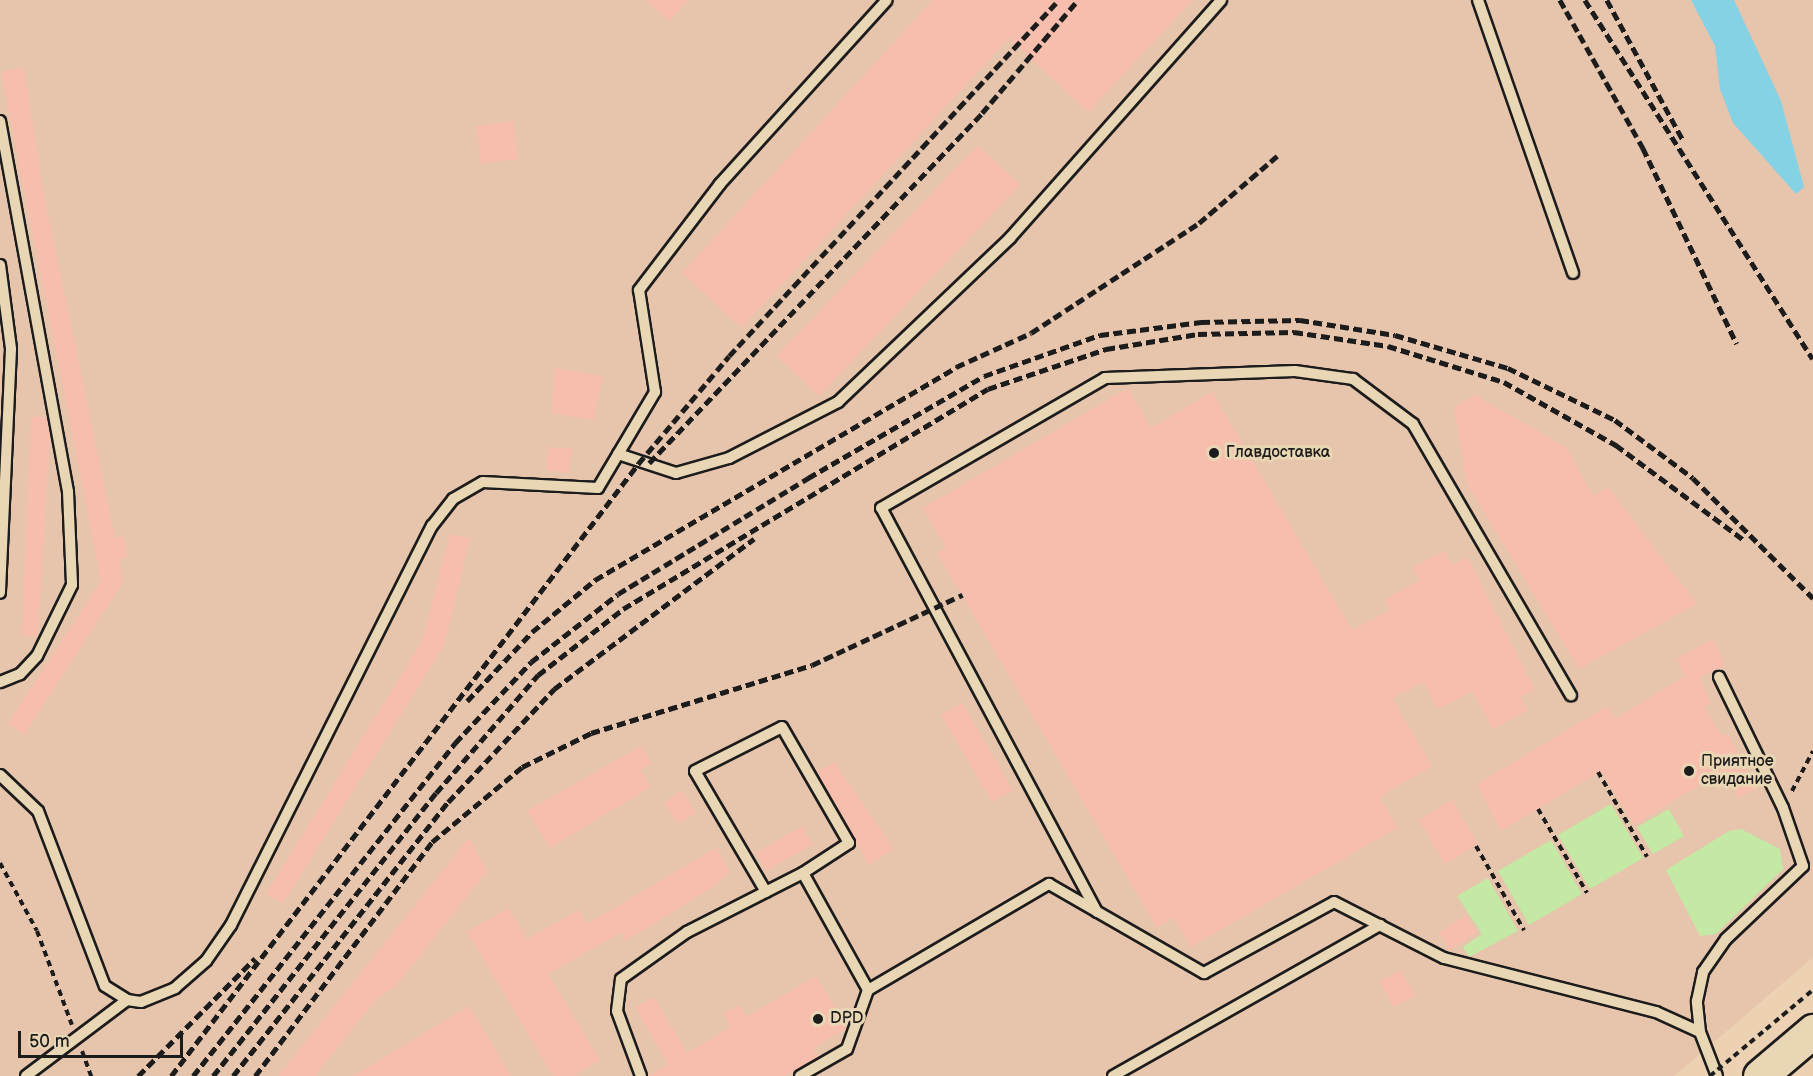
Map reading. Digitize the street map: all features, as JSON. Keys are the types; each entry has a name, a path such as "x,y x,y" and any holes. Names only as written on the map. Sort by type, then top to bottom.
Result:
{"main road":[{"path":"1760,1076 1813,1031"}],"lane":[{"path":"0,775 38,812 105,986 127,1000 141,1002 175,988 206,961 231,925 432,526 453,499 470,487 498,480 598,488 655,392 639,290 720,184 887,0"},
{"path":"618,454 676,473 729,458 838,402 1010,238 1221,0"},
{"path":"1478,0 1573,273"},
{"path":"0,121 68,492 72,585 37,656 20,674 0,682"},
{"path":"0,265 10,349 0,593"},
{"path":"1097,912 881,508 1106,378 1295,371 1353,379 1413,424 1571,695"},
{"path":"1718,1076 1700,1032 1696,1001 1703,972 1726,939 1803,866 1783,808 1719,676"},
{"path":"641,1076 617,1011 621,979 687,932 766,892 803,873 849,843 782,727 695,771 766,892"},
{"path":"803,873 868,990"},
{"path":"800,1076 847,1049 868,990 1049,884 1204,973 1334,902 1444,958 1656,1012 1700,1032"},
{"path":"1113,1076 1380,925"},
{"path":"26,1076 127,1000"}],"path":[{"path":"1783,808 1813,751"},
{"path":"1598,772 1647,857"},
{"path":"1538,809 1587,893"},
{"path":"1476,846 1524,930"},
{"path":"0,863 37,930 74,1031"},
{"path":"1710,1076 1813,990"},
{"path":"78,1042 91,1076"}],"shaded area":[{"path":"0,0 1813,0 1813,957 1674,1076 0,1076"}],"green space":[{"path":"1611,804 1643,858 1590,889 1558,835"},
{"path":"1669,809 1684,836 1653,854 1637,827"},
{"path":"1741,829 1780,849 1783,869 1716,934 1700,936 1666,870 1729,831"},
{"path":"1551,840 1582,894 1529,925 1498,871"},
{"path":"1488,878 1518,931 1469,957 1463,947 1482,934 1457,896"}],"water":[{"path":"1691,0 1734,0 1781,101 1804,187 1796,194 1733,123 1720,89 1715,46"}],"building":[{"path":"646,0 688,0 669,21"},
{"path":"933,0 1193,0 1088,112 1009,38 742,328 682,273"},
{"path":"24,67 43,190 115,538 124,536 128,557 120,558 122,584 24,735 8,723 101,581 1,72"},
{"path":"513,121 518,159 481,164 476,126"},
{"path":"978,145 1020,185 819,396 777,356"},
{"path":"555,368 603,376 593,420 552,413"},
{"path":"1128,388 1151,428 1212,392 1352,630 1390,610 1385,599 1420,580 1413,567 1444,551 1452,565 1468,557 1535,690 1520,697 1528,710 1493,729 1472,691 1438,710 1424,682 1392,698 1432,766 1380,797 1397,828 1191,947 1173,917 1157,928 937,553 946,548 923,508"},
{"path":"1475,395 1566,447 1593,496 1608,487 1697,604 1579,669 1467,484 1454,408"},
{"path":"31,417 47,417 50,434 38,637 22,636"},
{"path":"548,447 572,449 569,473 546,470"},
{"path":"450,534 470,538 444,646 283,903 266,894 422,641"},
{"path":"1713,639 1725,665 1699,677 1711,703 1704,707 1722,736 1727,733 1756,788 1739,798 1723,771 1634,825 1601,771 1501,831 1477,784 1607,706 1615,719 1685,676 1676,659"},
{"path":"962,703 1013,790 992,802 941,715"},
{"path":"641,746 652,764 640,770 651,787 550,848 527,811"},
{"path":"834,762 894,849 869,865 817,772"},
{"path":"682,791 696,813 678,824 664,803"},
{"path":"1452,800 1478,844 1445,864 1419,820"},
{"path":"802,826 813,844 767,871 756,853"},
{"path":"469,838 487,871 396,986 377,998 315,1076 278,1076"},
{"path":"716,848 730,872 710,889 626,941 621,933 548,974 600,1060 574,1076 553,1076 467,932 508,908 527,939 579,910 587,924"},
{"path":"1466,915 1477,932 1450,950 1439,933"},
{"path":"1401,970 1415,995 1394,1007 1379,982"},
{"path":"816,976 847,1028 814,1048 819,1057 785,1076 649,1076 668,1064 635,1008 654,997 687,1053 731,1027 723,1014 739,1005 746,1017"},
{"path":"469,1006 511,1076 353,1076"}],"railway":[{"path":"171,1076 638,464 729,356 1059,0"},
{"path":"649,463 982,113 1078,0"},
{"path":"1560,0 1643,148 1737,344"},
{"path":"1585,0 1813,359"},
{"path":"1607,0 1683,140"},
{"path":"467,701 532,632 595,580 956,367 1031,333 1199,223 1277,156"},
{"path":"193,1076 455,743 531,662 618,594 808,478 984,376 1100,335 1201,322 1300,320 1395,335 1508,368 1615,420 1693,478 1813,598"},
{"path":"213,1076 436,793 538,675 623,609 988,389 1106,349 1198,334 1294,332 1388,346 1504,382 1616,445 1744,540"},
{"path":"233,1076 448,802 554,689 754,539"},
{"path":"255,1076 432,842 522,767 591,733 812,665 962,595"},
{"path":"138,1076 255,958"}],"place":[{"name":"Главдоставка","path":"1214,453"},
{"name":"Приятное свидание","path":"1689,771"},
{"name":"DPD","path":"818,1019"}]}
